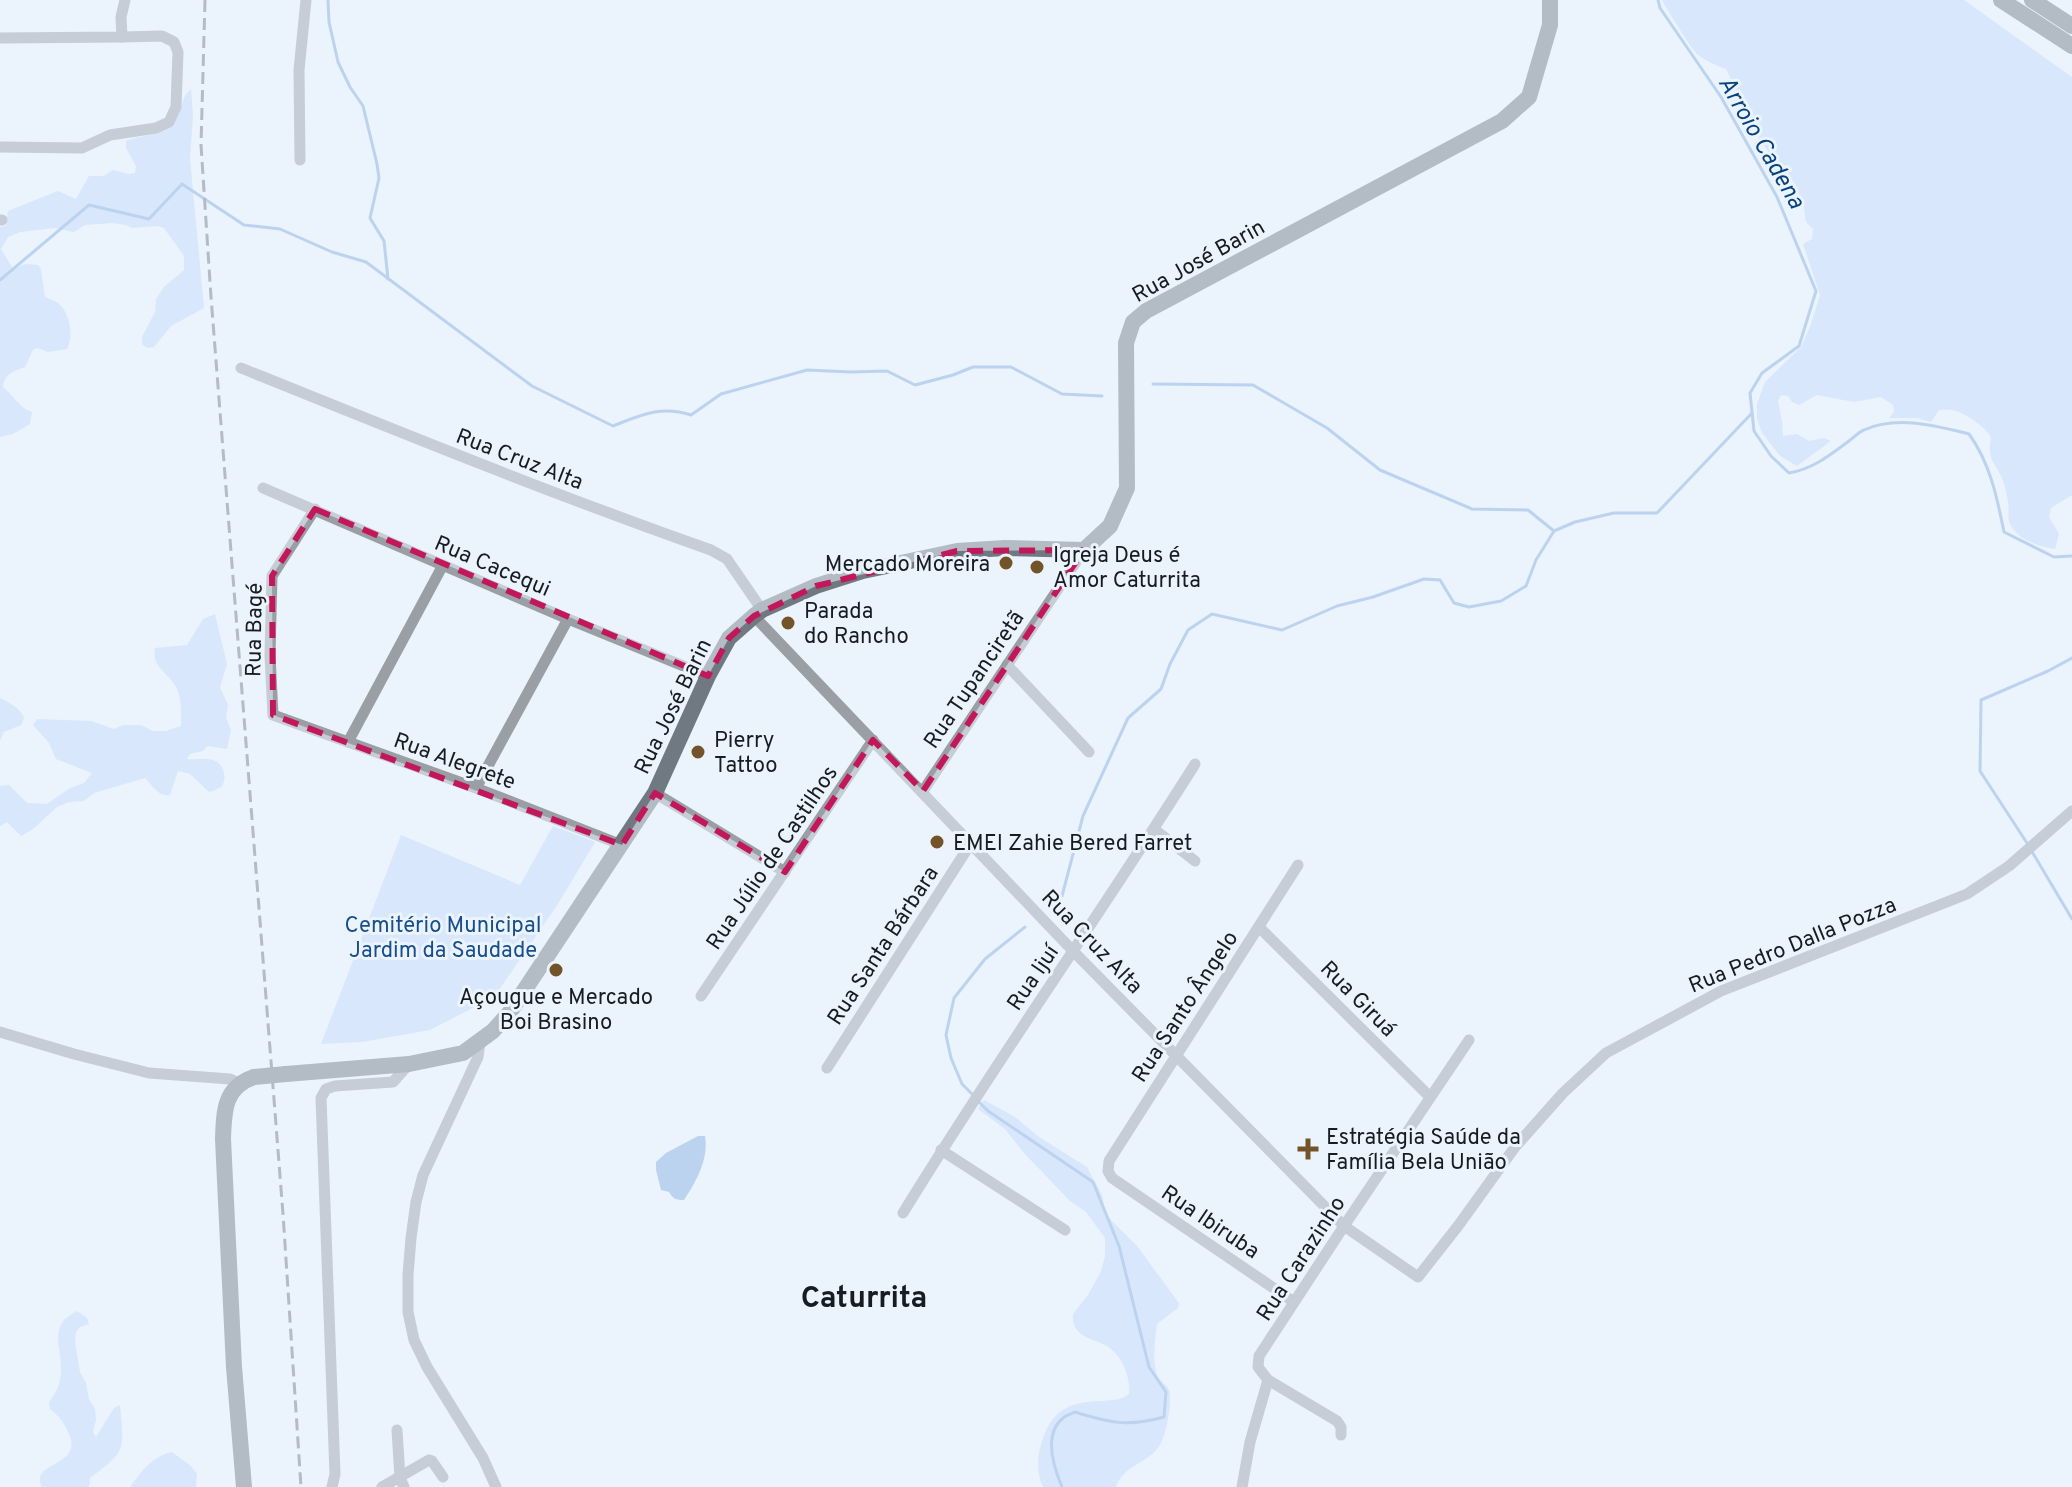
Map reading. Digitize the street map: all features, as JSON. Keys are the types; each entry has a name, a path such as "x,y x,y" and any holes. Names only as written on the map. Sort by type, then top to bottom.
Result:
{"main road":[{"name":"Rua José Barin","path":"247,1080 409,1064 463,1053 493,1031 510,1012 655,793 708,676 729,638 758,613 816,586 863,571 957,551 1005,548 1084,550 1110,526 1127,488 1126,343 1133,322 1146,311 1502,121 1529,97 1550,25 1550,0"},
{"path":"2001,0 2072,46"},
{"path":"2032,0 2072,26"},
{"path":"244,1487 223,1139 227,1103 233,1090 247,1080"}],"street":[{"path":"122,37 121,17 125,0"},
{"path":"300,160 299,70 306,0"},
{"path":"0,38 162,36 174,42 178,52 176,107 169,122 156,128 110,135 82,148 0,147"},
{"name":"Rua Cruz Alta","path":"241,368 449,453 711,550 727,559 758,613 873,740 1073,951 1344,1226 1418,1277"},
{"name":"Rua Cacequi","path":"263,488 708,676"},
{"name":"Rua Bagé","path":"273,715 270,655 272,576 315,509"},
{"name":"Rua Tupanciretã","path":"923,791 1084,550"},
{"path":"348,742 443,565"},
{"path":"476,788 568,619"},
{"path":"1007,665 1089,752"},
{"name":"Rua Alegrete","path":"273,715 476,788 622,845"},
{"name":"Rua Júlio de Castilhos","path":"701,996 873,740"},
{"name":"Rua Ijuí","path":"903,1213 941,1150 1195,764"},
{"path":"655,793 785,872"},
{"name":"Rua Pedro Dalla Pozza","path":"1418,1277 1515,1147 1563,1093 1606,1053 1721,991 1967,894 2009,866 2072,811"},
{"path":"1154,829 1195,861"},
{"name":"Rua Santa Bárbara","path":"827,1068 971,843"},
{"name":"Rua Santo Ângelo","path":"1108,1171 1109,1161 1298,865"},
{"name":"Rua Giruá","path":"1259,927 1430,1097"},
{"path":"0,1032 149,1073 247,1080"},
{"name":"Rua Carazinho","path":"1268,1380 1258,1367 1259,1356 1469,1040"},
{"path":"480,1042 478,1057 423,1175 411,1238 408,1312 414,1340 427,1367 483,1458 496,1487"},
{"path":"332,1487 335,1474 321,1098 326,1089 335,1086 393,1082 409,1064"},
{"path":"941,1150 1065,1230"},
{"name":"Rua Ibiruba","path":"1108,1171 1112,1178 1294,1302"},
{"path":"1242,1487 1250,1442 1268,1380 1337,1421 1341,1435"},
{"path":"397,1430 402,1482"},
{"path":"382,1487 402,1482 429,1460 443,1477"}],"highlighted area":[{"path":"315,509 708,676 729,638 754,616 816,586 957,551 1084,550 923,791 873,740 785,872 655,793 622,845 273,715 272,576"}],"green space":[{"path":"1662,0 1964,0 2072,77 2072,495 2051,508 2049,517 2059,534 2055,549 2028,541 2016,533 2009,521 2002,478 1990,455 1991,437 1974,420 1957,412 1939,410 1931,422 1917,418 1889,418 1894,412 1893,405 1881,397 1854,402 1817,395 1799,405 1788,396 1781,395 1778,401 1783,436 1797,434 1809,441 1824,438 1831,441 1797,466 1780,456 1762,433 1757,419 1757,404 1765,382 1801,347 1820,295 1803,244 1812,239 1813,229 1806,222 1803,203 1794,183 1785,170 1776,164 1756,133 1726,69 1697,54"},
{"path":"191,89 190,159 204,308 171,326 154,347 147,348 142,344 142,337 155,312 156,299 164,287 184,270 184,256 164,228 132,228 112,223 85,225 74,232 55,228 20,232 8,237 1,249 13,269 25,264 38,265 45,297 62,307 70,325 70,338 67,349 48,352 37,348 33,350 25,367 5,379 3,387 32,412 30,424 13,434 0,437 0,227 6,226 8,211 58,191 76,199 89,176 104,176 113,170 135,173 136,166 126,148 126,141 161,131 173,124"},
{"path":"215,614 227,664 220,687 228,705 226,718 231,730 227,749 208,746 203,751 190,754 187,759 217,762 224,776 221,787 209,792 190,774 178,771 170,795 159,792 145,778 94,793 84,801 57,807 21,836 7,822 0,826 0,786 9,785 27,803 47,804 70,788 84,783 92,773 56,759 49,743 33,725 37,719 91,721 114,729 123,725 141,725 153,731 181,726 178,691 155,660 155,648 187,645 203,619"},
{"path":"0,698 17,709 24,718 21,725 4,732 0,741"},
{"name":"Cemitério Municipal Jardim da Saudade","path":"553,826 595,842 558,904 494,997 430,1030 362,1042 321,1044 401,835 520,885"},
{"path":"984,1100 1015,1117 1039,1137 1087,1167 1102,1195 1106,1215 1137,1246 1179,1303 1178,1308 1157,1324 1156,1330 1155,1369 1170,1395 1162,1440 1155,1451 1124,1474 1116,1487 1043,1487 1038,1469 1047,1428 1064,1409 1080,1403 1116,1400 1129,1394 1126,1372 1120,1359 1103,1344 1080,1333 1073,1322 1073,1314 1101,1271 1105,1238 1086,1212 1070,1201 1005,1129 978,1109"},
{"path":"77,1311 87,1318 89,1324 76,1332 75,1342 80,1372 95,1409 93,1432 96,1437 114,1408 120,1405 122,1441 111,1462 90,1478 89,1487 42,1487 40,1479 43,1472 64,1458 72,1445 65,1426 50,1409 49,1402 60,1380 59,1331 63,1321"},
{"path":"172,1452 197,1474 196,1487 130,1487 153,1461"}],"shaded area":[{"path":"698,1136 705,1136 706,1145 697,1178 684,1200 673,1198 669,1192 661,1190 656,1162"}],"waterway":[{"path":"328,0 329,22 338,62 363,106 377,164 379,178 370,218 384,241 388,279"},
{"name":"Arroio Cadena","path":"1658,0 1660,8 1721,97 1777,197 1816,291 1799,346 1762,373 1750,393 1754,431 1771,456 1789,473 1798,471 1821,461 1862,431 1890,423 1916,423 1969,434 1987,469 2004,532 2054,557 2072,556"},
{"path":"0,280 89,205 149,219 182,184 244,225 280,229 332,252 366,262 532,386 613,426 661,411 691,415 721,394 807,370 887,371 915,385 973,367 1011,367 1062,394 1102,396"},
{"path":"1153,384 1253,385 1327,428 1380,470 1472,509 1528,510 1554,531"},
{"path":"1062,896 1083,816 1128,718 1161,689 1188,630 1212,614 1282,630 1337,606 1424,579 1440,580 1454,603 1469,607 1501,601 1526,586 1536,560 1554,531 1575,522 1614,513 1657,513 1752,413"},
{"path":"2027,843 1980,771 1981,700 2072,658"},
{"path":"2031,850 2072,919"},
{"path":"974,1096 962,1084 946,1035 954,998 985,959 1025,927"},
{"path":"979,1102 1093,1182 1119,1246 1149,1367 1166,1392 1164,1417 1119,1422 1075,1412 1063,1418 1053,1433 1052,1442 1062,1487"}],"railway":[{"path":"205,0 201,145 301,1487"}],"place":[{"name":"Mercado Moreira","path":"1006,563"},
{"name":"Igreja Deus é Amor Caturrita","path":"1037,567"},
{"name":"Parada do Rancho","path":"788,623"},
{"name":"Pierry Tattoo","path":"698,752"},
{"name":"EMEI Zahie Bered Farret","path":"937,842"},
{"name":"Açougue e Mercado Boi Brasino","path":"556,970"},
{"name":"Estratégia Saúde da Família Bela União","path":"1308,1149"}],"district":[{"name":"Caturrita","path":"864,1297"}]}
